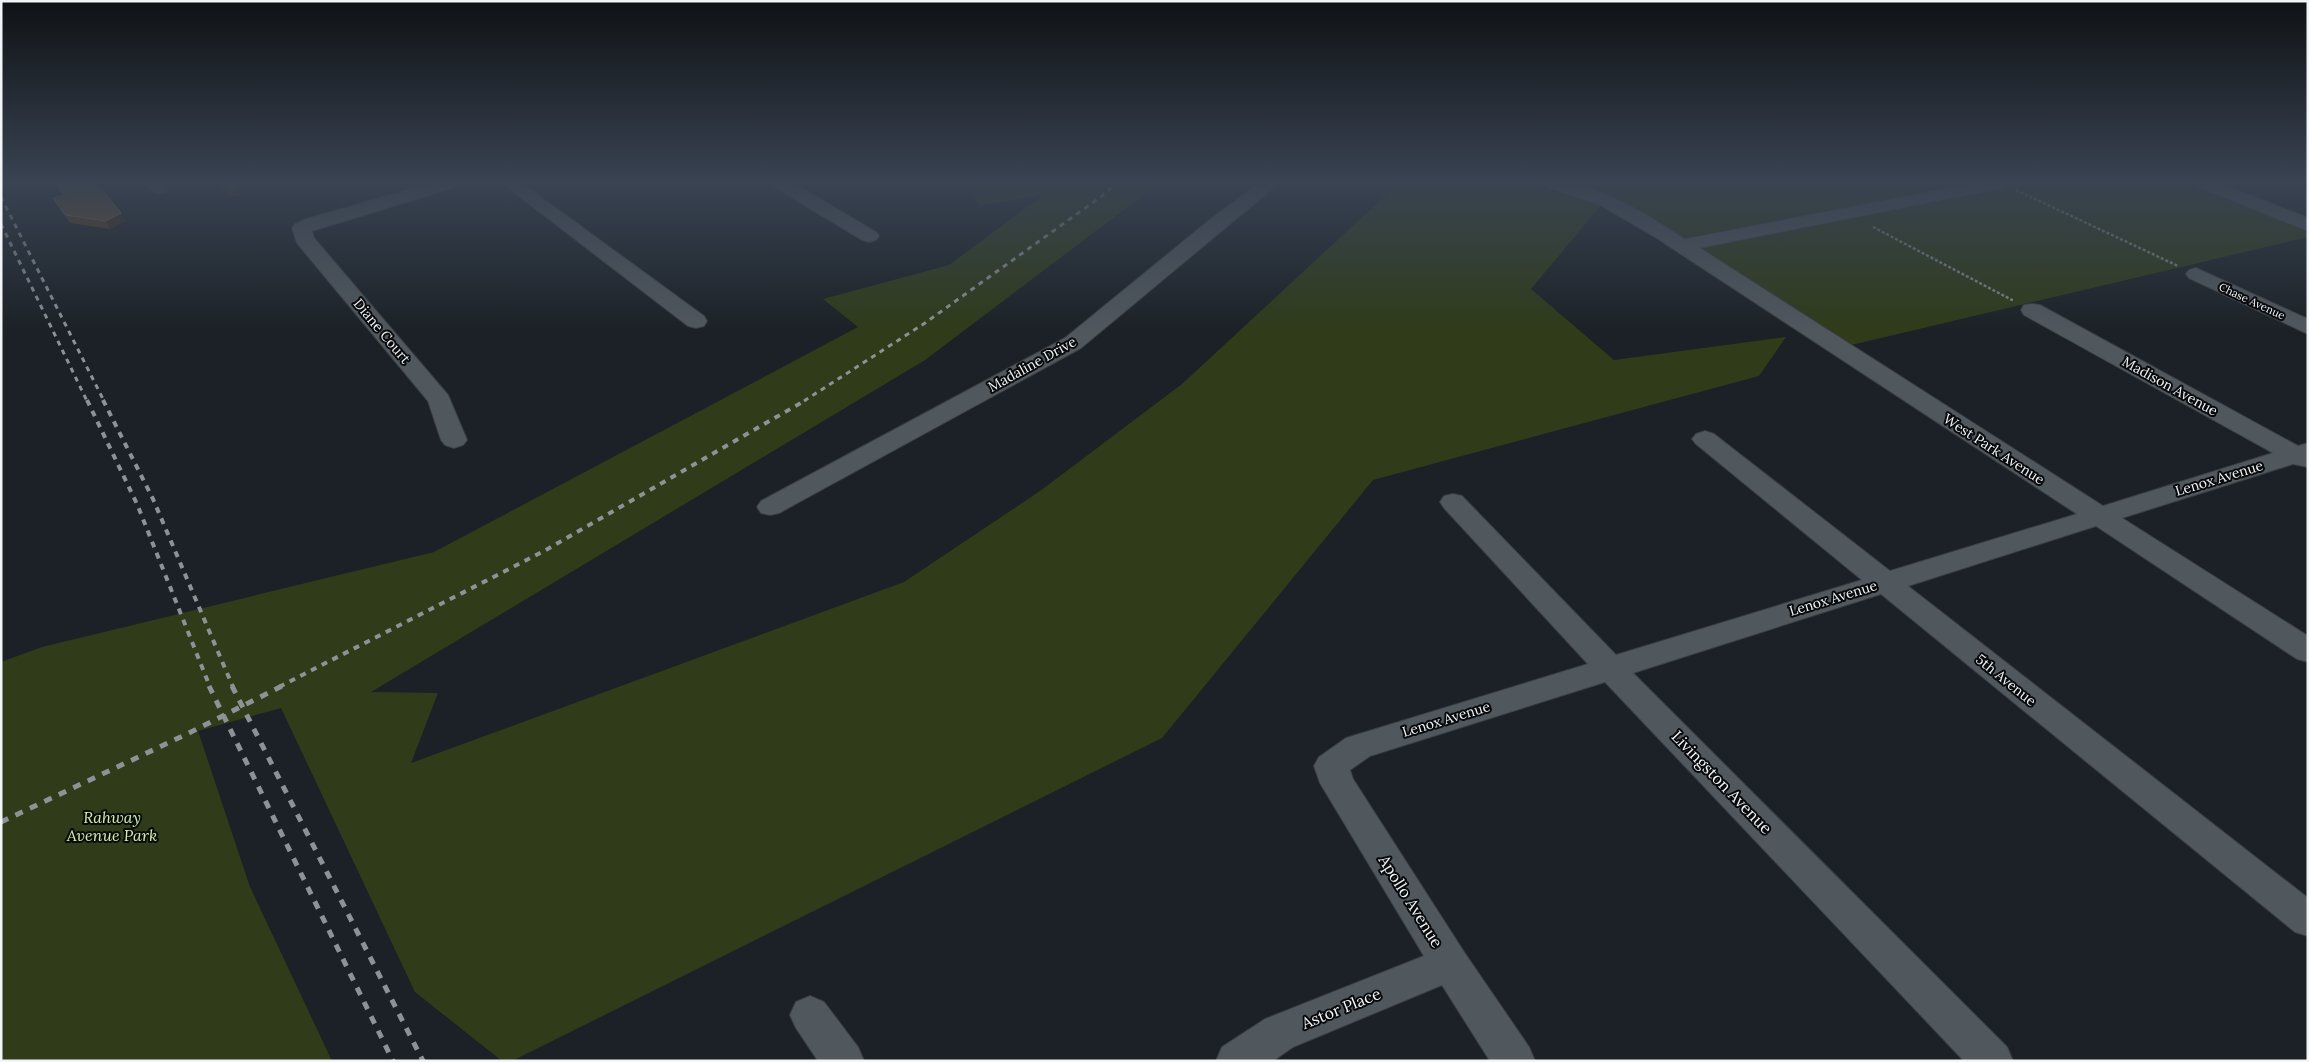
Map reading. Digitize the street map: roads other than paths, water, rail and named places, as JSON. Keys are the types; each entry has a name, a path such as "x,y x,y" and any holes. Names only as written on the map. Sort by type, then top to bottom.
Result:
{"street":[{"name":"Diane Court","path":"303,234 304,239 440,400 454,440"},
{"path":"579,234 696,321"},
{"path":"866,234 870,236"},
{"name":"Madaline Drive","path":"770,507 1073,343 1205,234"},
{"name":"West Park Avenue","path":"1661,234 2308,651"},
{"path":"1682,246 1747,234"},
{"name":"Chase Avenue","path":"2196,274 2308,327"},
{"name":"Madison Avenue","path":"2032,310 2304,456"},
{"name":"5th Avenue","path":"1705,439 2308,920"},
{"name":"Lenox Avenue","path":"1358,746 2096,515 2304,456"},
{"name":"Livingston Avenue","path":"1453,502 1610,668 1992,1061"},
{"name":"Apollo Avenue","path":"1358,746 1331,766 1337,783 1450,964 1514,1061"},
{"name":"Astor Place","path":"1237,1061 1279,1033 1450,964"},
{"path":"810,1015 844,1061"}],"railway":[{"path":"6,234 87,401"},
{"path":"19,234 104,401"},
{"path":"804,401 925,323 1050,234"},
{"path":"87,400 137,504 210,687"},
{"path":"103,400 153,499 233,687"},
{"path":"279,687 544,551 806,400"},
{"path":"209,686 224,716"},
{"path":"232,686 242,706"},
{"path":"242,706 282,686"},
{"path":"224,716 242,706"},
{"path":"242,706 423,1061"},
{"path":"1,822 224,716"},
{"path":"224,716 393,1061"}],"park label":[{"name":"Rahway Avenue Park","path":"112,826"}]}
